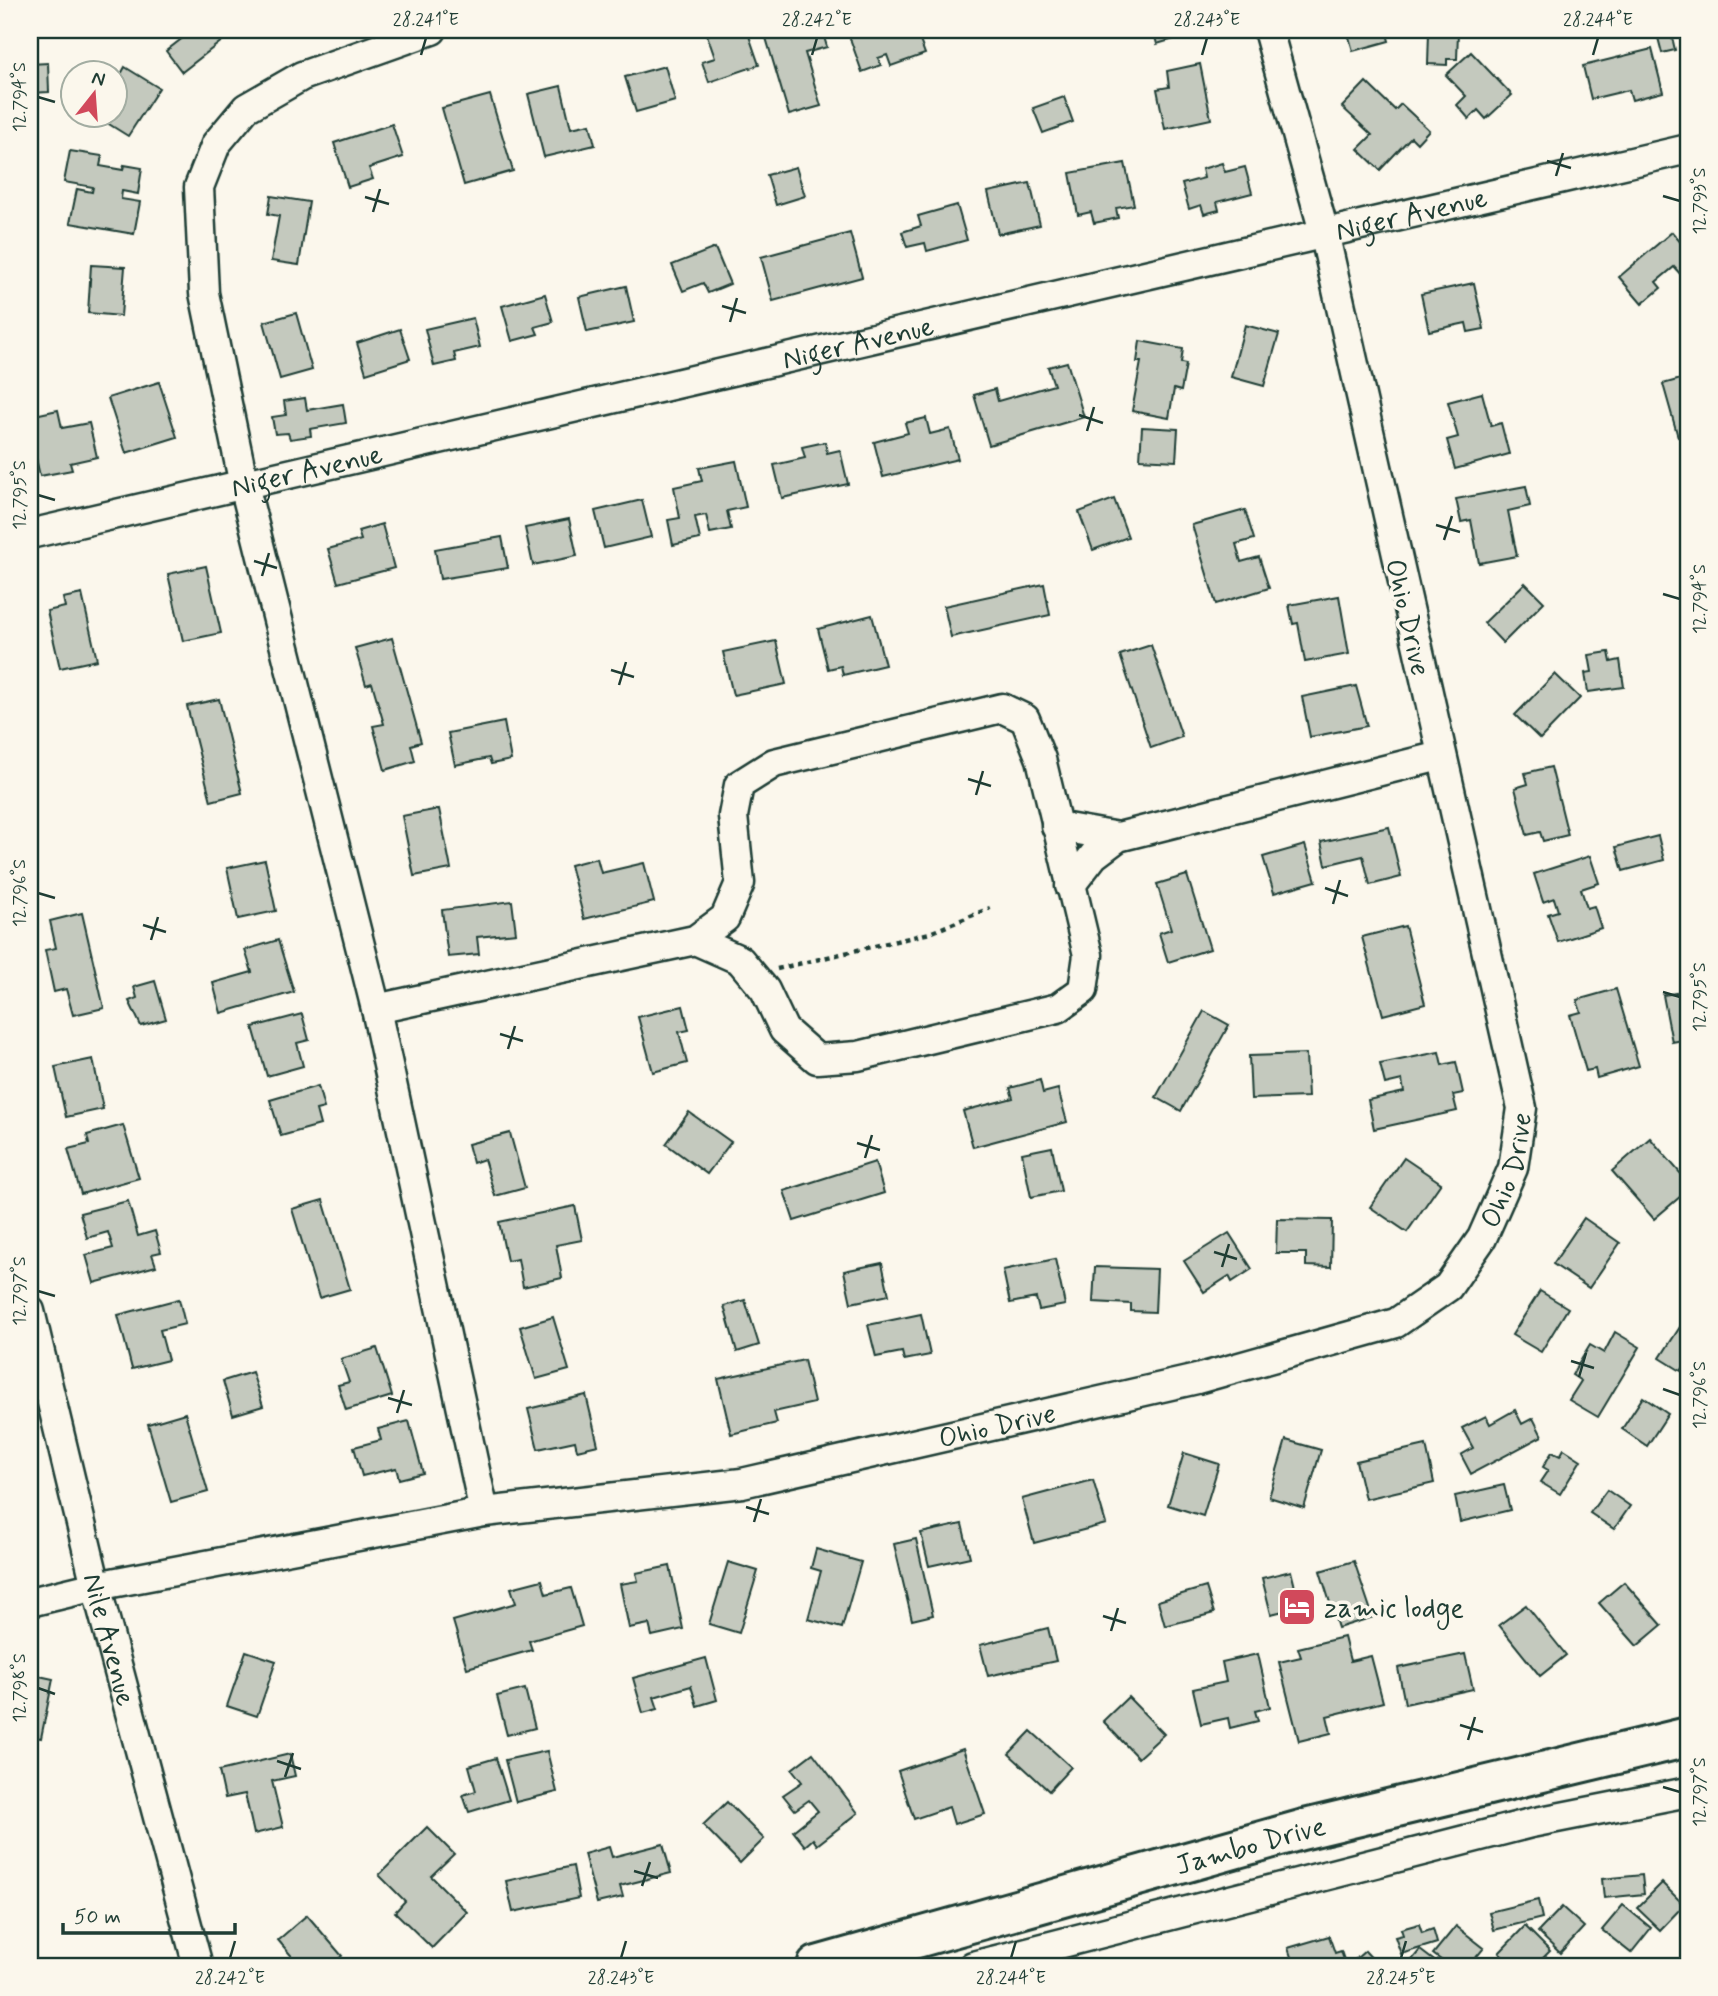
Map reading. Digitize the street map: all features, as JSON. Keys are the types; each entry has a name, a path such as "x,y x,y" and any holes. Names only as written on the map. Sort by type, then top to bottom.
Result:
{"main road":[{"name":"Jambo Drive","path":"817,1966 1301,1830 1688,1737"}],"street":[{"path":"432,30 302,76 246,108 216,144 199,187 204,293 244,485 376,1009 484,1512"},
{"name":"Ohio Drive","path":"30,1602 96,1586 484,1512 742,1483 1197,1379 1396,1323 1448,1287 1482,1238 1513,1168 1522,1108 1440,756 1324,232 1268,30"},
{"name":"Niger Avenue","path":"30,534 1688,149"},
{"path":"376,1009 695,940 725,918 740,883 733,816 739,785 775,763 1002,708 1025,719 1041,759 1088,955 1083,990 1058,1008 858,1055 817,1059 784,1030 765,990 740,960 695,940"},
{"path":"1070,886 1094,855 1118,837 1440,756"},
{"path":"1056,826 1118,837"},
{"name":"Nile Avenue","path":"30,1311 96,1586 198,1966"},
{"name":"Jambo Drive","path":"973,1966 1531,1823 1688,1791"}],"path":[{"path":"752,975 930,933 990,908"}],"building":[{"path":"193,30 236,30 182,72 166,51"},
{"path":"723,30 747,30 759,65 709,82 702,62 715,58 707,35"},
{"path":"822,30 827,47 805,53 821,106 789,115 764,31"},
{"path":"847,30 916,30 925,54 891,66 887,55 878,58 881,65 862,72"},
{"path":"1153,30 1190,30 1191,34 1157,44"},
{"path":"1347,30 1386,30 1389,41 1353,51"},
{"path":"1656,30 1688,30 1688,33 1672,37 1675,50 1662,53"},
{"path":"1429,32 1458,32 1457,59 1447,59 1447,65 1428,64"},
{"path":"1652,49 1663,92 1632,100 1629,90 1591,99 1583,66"},
{"path":"1471,52 1512,95 1486,119 1478,110 1469,119 1457,105 1466,96 1446,75"},
{"path":"48,63 49,92 30,93 30,64"},
{"path":"1200,64 1211,119 1165,129 1157,89 1169,87 1167,71"},
{"path":"665,66 675,101 636,112 625,77"},
{"path":"130,70 159,88 128,136 118,130 130,130"},
{"path":"1366,82 1395,110 1401,104 1429,130 1417,143 1411,137 1380,170 1358,149 1372,135 1342,107"},
{"path":"561,86 571,128 590,124 595,145 544,157 528,94"},
{"path":"490,95 513,171 464,185 442,108"},
{"path":"1064,97 1073,122 1043,133 1033,108"},
{"path":"392,124 403,157 369,168 373,179 348,187 334,143"},
{"path":"70,151 102,156 100,166 123,170 124,165 142,168 138,194 122,191 121,199 140,202 134,234 70,223 77,189 92,192 93,187 64,182"},
{"path":"1125,163 1134,205 1116,208 1118,218 1094,223 1091,212 1078,215 1070,173"},
{"path":"1222,163 1225,172 1245,167 1252,193 1217,202 1219,210 1204,214 1201,205 1189,209 1182,184 1204,178 1202,169"},
{"path":"796,167 805,196 776,205 767,175"},
{"path":"1030,183 1040,225 998,234 988,192"},
{"path":"271,196 309,202 299,265 271,261 279,216 268,214"},
{"path":"957,205 967,240 927,251 925,243 907,247 902,232 921,226 918,216"},
{"path":"1672,232 1688,251 1688,271 1682,276 1674,267 1656,282 1661,288 1642,304 1619,277"},
{"path":"850,233 862,277 773,301 761,257"},
{"path":"715,248 730,284 708,293 703,283 683,291 672,265"},
{"path":"91,265 125,267 121,316 88,313"},
{"path":"1474,283 1484,329 1468,332 1466,323 1429,331 1421,294"},
{"path":"626,286 634,322 587,332 579,297"},
{"path":"545,294 553,322 535,327 538,334 512,341 502,306"},
{"path":"296,313 312,370 280,379 264,322"},
{"path":"473,318 480,347 454,353 456,361 434,366 425,329"},
{"path":"1245,325 1279,334 1264,386 1231,377"},
{"path":"400,329 410,359 366,373 357,343"},
{"path":"1140,341 1183,349 1181,363 1186,364 1181,391 1174,389 1169,418 1132,411 1141,362 1137,362"},
{"path":"1067,362 1084,417 989,445 974,395 995,389 998,401 1054,385 1048,367"},
{"path":"1688,377 1688,434 1678,437 1663,384"},
{"path":"159,382 177,437 126,453 108,398"},
{"path":"1482,393 1491,426 1501,423 1509,454 1455,469 1447,440 1458,437 1448,402"},
{"path":"305,398 307,410 343,404 346,423 310,429 311,436 290,439 288,433 275,434 272,417 286,415 284,401"},
{"path":"58,410 62,428 89,423 97,457 70,463 72,470 40,476 30,432 30,416"},
{"path":"926,418 930,434 950,429 958,459 883,477 874,442 908,433 905,423"},
{"path":"1142,427 1178,429 1176,461 1140,459"},
{"path":"825,442 827,453 840,450 848,484 782,498 774,465 805,458 802,447"},
{"path":"736,461 746,507 727,511 731,529 710,533 706,515 695,517 700,539 673,545 668,520 680,518 674,487 702,481 699,468"},
{"path":"1526,486 1530,506 1508,511 1517,556 1479,563 1471,520 1461,522 1456,499"},
{"path":"1114,499 1128,537 1093,550 1079,512"},
{"path":"642,500 651,537 604,548 595,511"},
{"path":"1245,510 1254,539 1236,544 1241,562 1259,557 1269,588 1216,604 1192,525"},
{"path":"569,519 577,556 533,565 525,528"},
{"path":"382,524 394,568 338,583 328,549 361,540 358,531"},
{"path":"502,537 508,568 440,579 435,549"},
{"path":"206,566 221,633 183,641 168,574"},
{"path":"1525,583 1544,602 1503,643 1484,623"},
{"path":"1044,584 1050,615 951,637 944,606"},
{"path":"82,594 97,660 60,668 47,611 65,607 63,598"},
{"path":"1339,596 1349,654 1305,662 1298,623 1293,624 1289,605"},
{"path":"872,615 885,665 843,675 841,666 828,669 818,629"},
{"path":"392,638 421,742 411,745 415,761 385,770 373,726 384,724 372,683 366,685 355,648"},
{"path":"776,641 786,684 733,695 723,652"},
{"path":"1151,645 1182,737 1151,748 1120,655"},
{"path":"1609,652 1611,662 1620,660 1624,687 1588,692 1585,673 1592,672 1589,655"},
{"path":"1555,674 1580,698 1540,739 1515,715"},
{"path":"1356,686 1367,726 1310,737 1302,697"},
{"path":"219,699 242,793 211,801 187,706"},
{"path":"504,722 511,760 491,764 489,758 455,765 448,733"},
{"path":"1551,767 1568,835 1543,841 1540,832 1527,835 1515,788 1528,784 1525,773"},
{"path":"439,809 451,869 414,876 402,816"},
{"path":"1389,827 1401,877 1370,885 1363,856 1326,865 1321,842"},
{"path":"1658,836 1664,860 1623,871 1616,847"},
{"path":"1305,845 1316,881 1274,893 1263,857"},
{"path":"1590,856 1599,883 1581,889 1587,908 1594,906 1601,928 1558,942 1548,914 1558,911 1554,898 1543,902 1534,874"},
{"path":"597,858 601,873 644,863 654,902 584,919 570,865"},
{"path":"265,860 276,911 238,919 227,868"},
{"path":"1187,875 1210,949 1168,962 1159,933 1171,929 1157,884"},
{"path":"512,901 516,933 477,937 479,954 448,957 442,910"},
{"path":"82,913 104,1008 73,1015 66,989 54,992 45,950 56,948 50,921"},
{"path":"1405,926 1425,1004 1383,1015 1362,937"},
{"path":"278,940 294,992 221,1013 213,983 252,972 245,950"},
{"path":"155,981 166,1019 141,1026 129,1001 137,998 134,987"},
{"path":"1616,989 1639,1066 1597,1078 1595,1069 1586,1071 1570,1015 1581,1012 1577,1000"},
{"path":"1688,991 1688,1039 1672,1042 1663,995"},
{"path":"683,1006 689,1030 679,1032 687,1063 653,1072 638,1017"},
{"path":"1204,1011 1229,1025 1181,1111 1156,1097"},
{"path":"302,1014 309,1040 297,1043 303,1066 267,1076 253,1027"},
{"path":"1439,1052 1442,1065 1456,1062 1463,1093 1453,1095 1457,1111 1374,1129 1368,1100 1404,1092 1402,1080 1385,1084 1380,1064"},
{"path":"1306,1054 1308,1097 1251,1099 1249,1056"},
{"path":"93,1059 103,1109 66,1117 55,1067"},
{"path":"1040,1080 1043,1093 1058,1089 1067,1122 973,1147 963,1111 1013,1098 1010,1088"},
{"path":"318,1086 324,1108 316,1110 320,1125 281,1136 270,1100"},
{"path":"689,1112 731,1142 707,1174 666,1144"},
{"path":"123,1125 139,1178 81,1194 68,1149 89,1144 87,1135"},
{"path":"510,1133 525,1188 495,1196 484,1159 473,1163 468,1144"},
{"path":"1650,1138 1688,1182 1688,1190 1654,1219 1612,1171"},
{"path":"1052,1147 1061,1191 1031,1197 1022,1153"},
{"path":"1404,1158 1441,1183 1407,1232 1370,1207"},
{"path":"875,1162 884,1193 794,1221 784,1191"},
{"path":"323,1200 350,1289 319,1298 292,1209"},
{"path":"128,1201 138,1236 155,1231 161,1252 152,1254 156,1266 94,1283 86,1255 113,1248 108,1232 87,1238 80,1213"},
{"path":"575,1206 582,1240 556,1245 562,1278 523,1287 518,1259 507,1261 499,1222"},
{"path":"1584,1218 1620,1243 1589,1288 1553,1264"},
{"path":"1277,1219 1332,1220 1331,1267 1306,1266 1306,1253 1276,1253"},
{"path":"1229,1233 1252,1269 1232,1282 1229,1276 1204,1292 1184,1261"},
{"path":"1055,1259 1065,1305 1039,1310 1036,1298 1010,1303 1003,1270"},
{"path":"882,1263 889,1295 851,1303 844,1271"},
{"path":"1095,1267 1157,1269 1155,1312 1131,1311 1131,1304 1093,1302"},
{"path":"1540,1291 1568,1308 1541,1352 1512,1335"},
{"path":"179,1299 185,1324 160,1330 168,1360 132,1369 118,1315"},
{"path":"745,1300 759,1345 737,1352 724,1306"},
{"path":"921,1314 930,1355 904,1360 902,1352 876,1357 868,1325"},
{"path":"553,1317 569,1370 536,1379 520,1327"},
{"path":"1682,1324 1688,1328 1688,1361 1681,1371 1660,1358"},
{"path":"1615,1332 1640,1347 1598,1417 1569,1400 1581,1381 1572,1375 1590,1345 1604,1353"},
{"path":"377,1348 392,1396 346,1410 338,1385 349,1382 341,1359"},
{"path":"804,1360 814,1403 774,1412 777,1423 731,1434 718,1379"},
{"path":"252,1372 263,1406 233,1415 223,1381"},
{"path":"586,1395 598,1445 577,1450 575,1441 538,1449 528,1409"},
{"path":"1643,1397 1668,1414 1647,1446 1622,1429"},
{"path":"1515,1410 1522,1424 1533,1418 1542,1436 1471,1474 1461,1455 1473,1448 1462,1428 1486,1416 1490,1424"},
{"path":"185,1413 208,1492 171,1502 148,1424"},
{"path":"409,1421 423,1473 399,1479 396,1468 362,1476 354,1447 381,1440 378,1429"},
{"path":"1286,1440 1321,1450 1304,1508 1269,1497"},
{"path":"1426,1445 1434,1483 1365,1499 1356,1461"},
{"path":"1564,1449 1581,1460 1560,1494 1540,1482 1548,1470 1543,1467 1552,1452 1560,1456"},
{"path":"1184,1453 1219,1464 1203,1516 1168,1505"},
{"path":"1093,1480 1106,1524 1034,1543 1022,1499"},
{"path":"1504,1485 1510,1510 1460,1522 1455,1496"},
{"path":"1607,1490 1630,1506 1614,1529 1590,1513"},
{"path":"962,1524 970,1557 929,1566 921,1533"},
{"path":"916,1539 933,1615 912,1620 894,1544"},
{"path":"816,1549 861,1562 842,1628 808,1619 821,1571 811,1568"},
{"path":"1354,1561 1373,1617 1338,1628 1320,1571"},
{"path":"728,1562 758,1571 739,1633 709,1624"},
{"path":"670,1566 683,1629 652,1636 649,1624 629,1628 620,1584 638,1581 636,1573"},
{"path":"1291,1571 1300,1607 1271,1614 1262,1578"},
{"path":"542,1580 546,1594 571,1588 582,1626 529,1641 532,1650 467,1668 453,1621 516,1603 511,1588"},
{"path":"1624,1582 1662,1625 1637,1646 1599,1603"},
{"path":"1206,1587 1214,1613 1165,1626 1158,1601"},
{"path":"1526,1605 1566,1655 1540,1676 1499,1625"},
{"path":"1048,1628 1056,1661 988,1676 980,1645"},
{"path":"1344,1637 1350,1661 1371,1656 1383,1702 1327,1716 1331,1733 1299,1741 1279,1662 1301,1657 1298,1648"},
{"path":"246,1651 276,1661 257,1716 227,1706"},
{"path":"1258,1654 1270,1707 1255,1711 1258,1721 1230,1728 1228,1718 1201,1724 1193,1689 1226,1682 1222,1662"},
{"path":"1465,1654 1473,1689 1405,1704 1398,1668"},
{"path":"706,1658 717,1700 697,1706 691,1686 654,1697 658,1709 643,1713 633,1678"},
{"path":"30,1674 53,1679 41,1738 30,1736"},
{"path":"525,1689 535,1728 507,1735 497,1696"},
{"path":"1128,1697 1164,1734 1138,1758 1103,1721"},
{"path":"1031,1731 1071,1767 1049,1791 1009,1754"},
{"path":"963,1749 985,1814 954,1824 949,1807 914,1819 898,1771"},
{"path":"547,1751 557,1792 516,1802 505,1760"},
{"path":"813,1753 858,1813 817,1845 813,1839 805,1846 793,1831 818,1811 809,1800 795,1810 783,1795 802,1782 792,1769"},
{"path":"290,1754 295,1776 272,1781 283,1827 254,1834 245,1794 225,1798 219,1771"},
{"path":"496,1758 509,1800 469,1812 463,1795 476,1791 469,1766"},
{"path":"727,1802 764,1839 740,1863 703,1825"},
{"path":"427,1827 454,1854 431,1876 467,1912 432,1948 395,1912 405,1901 379,1875"},
{"path":"663,1844 671,1873 620,1886 623,1897 597,1903 584,1854 609,1847 612,1857"},
{"path":"573,1866 579,1898 513,1912 506,1881"},
{"path":"1642,1875 1644,1894 1604,1898 1602,1879"},
{"path":"1662,1883 1684,1905 1660,1930 1637,1908"},
{"path":"1538,1900 1542,1918 1494,1930 1489,1912"},
{"path":"1623,1905 1651,1928 1631,1953 1602,1930"},
{"path":"1562,1907 1584,1927 1560,1953 1538,1932"},
{"path":"307,1915 342,1956 330,1966 300,1966 278,1940"},
{"path":"1419,1924 1422,1933 1433,1929 1437,1943 1401,1954 1395,1937 1403,1935 1401,1929"},
{"path":"1456,1926 1484,1948 1469,1966 1449,1966 1433,1954"},
{"path":"1525,1926 1550,1951 1535,1966 1513,1966 1499,1953"},
{"path":"1329,1936 1335,1953 1341,1951 1345,1963 1334,1966 1294,1966 1288,1948"},
{"path":"1420,1950 1441,1966 1407,1966"},
{"path":"1365,1951 1379,1966 1348,1966"}],"place":[{"name":"zamic lodge","path":"1297,1607"}]}
